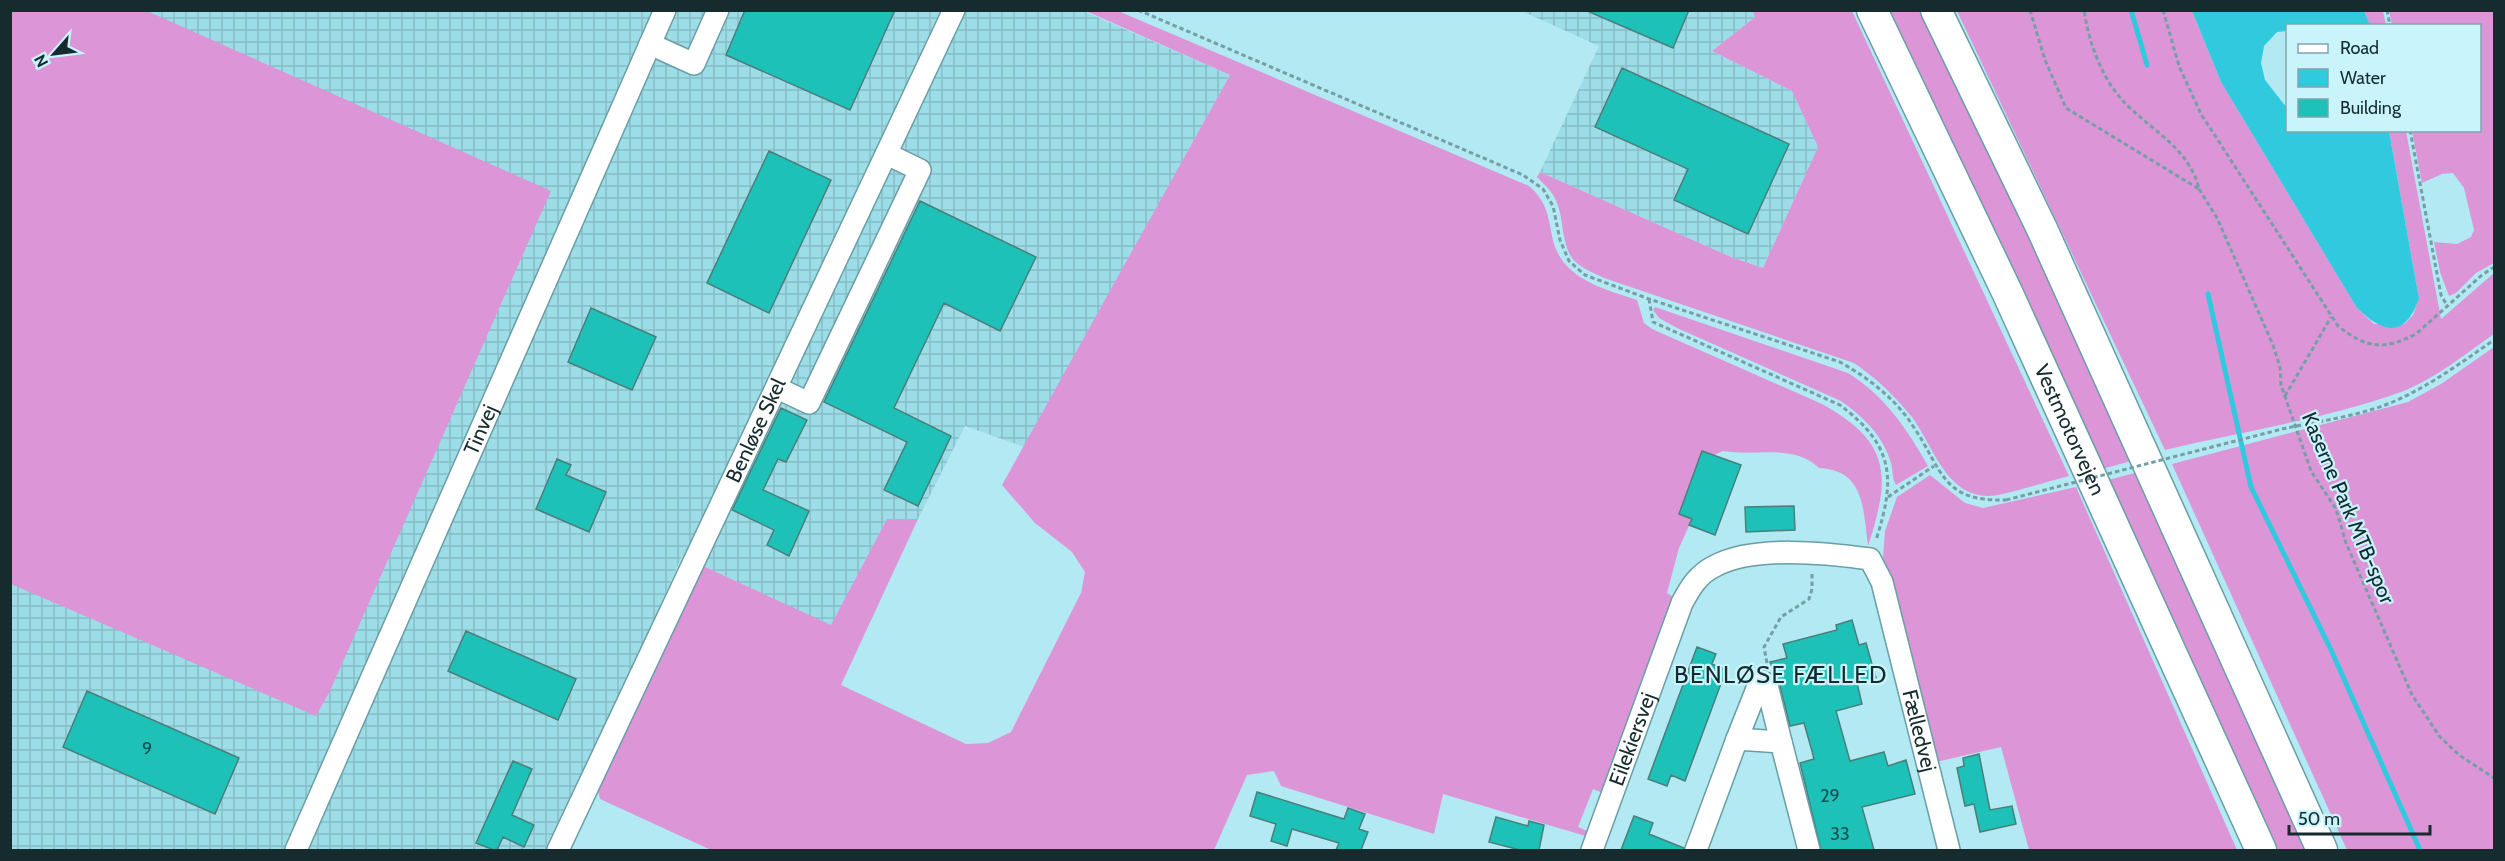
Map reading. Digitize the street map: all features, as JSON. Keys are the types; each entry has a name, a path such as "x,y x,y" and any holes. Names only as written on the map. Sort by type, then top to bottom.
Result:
{"highway":[{"name":"Vestmotorvejen","path":"1872,10 2012,303 2261,850"},
{"path":"1936,10 2042,229 2322,850"}],"street":[{"name":"Tinvej","path":"297,850 665,10"},
{"path":"650,44 694,64 718,10"},
{"name":"Benløse Skel","path":"558,850 954,10"},
{"path":"777,388 809,403 915,181 920,170 887,154"},
{"name":"Eilekiersvej","path":"1592,850 1682,603 1693,582 1714,566 1739,557 1781,554 1811,555"},
{"path":"1811,555 1870,559"},
{"name":"Fælledvej","path":"1870,559 1882,582 1949,850"},
{"path":"1696,850 1737,739 1762,681 1767,685 1809,850"},
{"path":"1737,739 1781,742"}],"path":[{"path":"1138,10 1523,175 1542,189 1553,206 1560,240 1569,261 1586,274 1649,299 1840,362 1869,379 1892,400 1913,426 1934,465 1951,486 1968,496 1986,500 2006,500 2394,402 2442,376 2494,340"},
{"name":"Kaserne Park MTB-spor","path":"2030,10 2045,60 2066,108 2199,189"},
{"name":"Kaserne Park MTB-spor","path":"2084,10 2091,46 2115,91 2175,148 2192,171 2199,189 2217,218 2273,345 2285,396 2311,471 2336,509 2346,543 2417,702 2440,737 2452,749 2494,778"},
{"path":"2163,10 2179,66 2201,114 2338,326 2363,343 2389,345 2416,334 2494,267"},
{"path":"2410,132 2441,295 2448,308"},
{"path":"1649,299 1653,322 1840,405 1864,423 1881,449 1889,474 1888,497 1870,559"},
{"path":"2285,396 2331,317"},
{"path":"1888,497 1934,465"},
{"path":"1762,681 1767,665 1764,646 1777,621 1812,594 1811,555"}],"shaded area":[{"path":"11,10 147,11 551,191 330,691 316,716 11,584"},
{"path":"1081,10 1230,75 1024,447 965,426 918,519 887,519 831,626 682,556 579,789 546,850 11,850 10,11"},
{"path":"1086,11 1118,11 1529,186 1545,208 1556,250 1573,272 1596,286 1637,300 1644,323 1652,329 1822,404 1862,432 1873,447 1880,463 1882,480 1880,500 1868,546 1865,518 1859,494 1845,476 1834,470 1819,468 1809,460 1786,453 1723,451 1714,455 1702,451 1679,514 1692,519 1679,548 1667,593 1676,599 1603,793 1593,789 1578,827 1590,832 1589,837 1443,794 1434,834 1281,786 1274,771 1247,775 1214,850 711,850 600,799 598,791 703,566 831,625 887,519 918,519 841,685 966,744 988,743 1011,732 1081,593 1085,572 1072,552 1035,523 1002,485 1230,75"},
{"path":"1522,11 1753,11 1756,16 1712,51 1792,91 1818,147 1763,268 1731,257 1540,172 1599,46"},
{"path":"1753,11 1852,11 2069,476 1998,495 1981,495 1966,491 1944,470 1905,408 1854,363 1604,278 1582,267 1572,258 1566,245 1557,203 1551,192 1537,177 1540,172 1731,257 1763,268 1818,147 1792,91 1712,51 1755,17"},
{"path":"1889,11 1925,11 2135,460 2102,469"},
{"path":"1957,11 2192,11 2221,82 2357,308 2374,324 2404,324 2413,315 2419,299 2389,132 2406,132 2441,319 2494,273 2494,334 2414,387 2344,410 2165,450"},
{"path":"2364,11 2383,11 2386,24 2370,24"},
{"path":"2389,11 2494,11 2494,263 2476,273 2456,293 2449,296 2440,272 2434,242 2457,244 2471,237 2474,230 2464,188 2453,173 2442,174 2422,183 2412,132 2481,132 2481,24 2392,24"},
{"path":"1655,307 1848,373 1873,392 1894,414 1928,466 1896,485 1891,463 1883,444 1864,420 1841,401 1677,328 1659,318 1653,310"},
{"path":"2494,347 2494,850 2347,850 2172,464 2408,402 2441,384"},
{"path":"2139,472 2310,850 2275,850 2108,480"},
{"path":"1930,475 1965,503 1983,508 2076,487 2237,850 2029,850 2001,747 1936,762 1883,557 1885,531 1897,497"}],"water":[{"path":"2192,11 2364,11 2370,24 2286,24 2286,31 2277,32 2264,46 2261,63 2265,80 2286,107 2286,132 2389,132 2419,299 2407,321 2400,326 2384,327 2357,308 2221,82"}],"building":[{"path":"745,10 895,10 850,110 726,55"},
{"path":"1585,10 1689,10 1673,48"},
{"path":"1622,68 1789,144 1748,234 1674,200 1688,169 1595,127"},
{"path":"769,151 831,180 769,313 707,283"},
{"path":"920,201 1036,257 1000,331 944,303 894,408 951,436 918,506 884,490 907,442 824,402"},
{"path":"591,308 656,337 632,390 568,362"},
{"path":"781,408 807,420 786,462 778,459 763,490 809,511 789,556 767,545 774,530 732,510"},
{"path":"1702,451 1741,465 1715,535 1689,525 1692,519 1679,514"},
{"path":"557,459 571,465 566,475 606,492 589,532 536,509"},
{"path":"1794,506 1795,530 1746,532 1745,507"},
{"path":"1852,620 1859,645 1866,643 1876,678 1857,683 1862,704 1836,711 1850,761 1884,752 1888,766 1906,760 1915,794 1862,807 1874,850 1821,850 1800,763 1814,759 1812,751 1804,723 1790,726 1779,682 1770,662 1787,658 1783,644 1837,630 1836,625"},
{"path":"466,631 576,679 558,720 448,671"},
{"path":"1697,647 1716,654 1712,664 1726,670 1685,781 1671,775 1667,786 1648,779"},
{"path":"87,691 239,758 215,814 63,747"},
{"path":"1979,754 1990,810 2012,806 2016,824 1980,832 1974,804 1965,806 1957,768 1964,766 1963,758"},
{"path":"513,761 532,769 512,815 534,825 524,847 503,837 497,850 494,850 476,843"},
{"path":"1257,792 1344,819 1348,808 1365,814 1359,829 1368,832 1361,850 1336,850 1339,843 1292,829 1287,846 1271,841 1276,824 1250,816"},
{"path":"1634,816 1653,823 1649,834 1684,848 1684,850 1621,850"},
{"path":"1496,817 1528,826 1529,821 1544,825 1539,850 1520,850 1489,842"}],"waterway":[{"path":"2131,10 2147,65"},
{"path":"2208,294 2251,487 2332,652 2420,850"}],"district":[{"name":"BENLØSE FÆLLED","path":"1781,675"}]}
